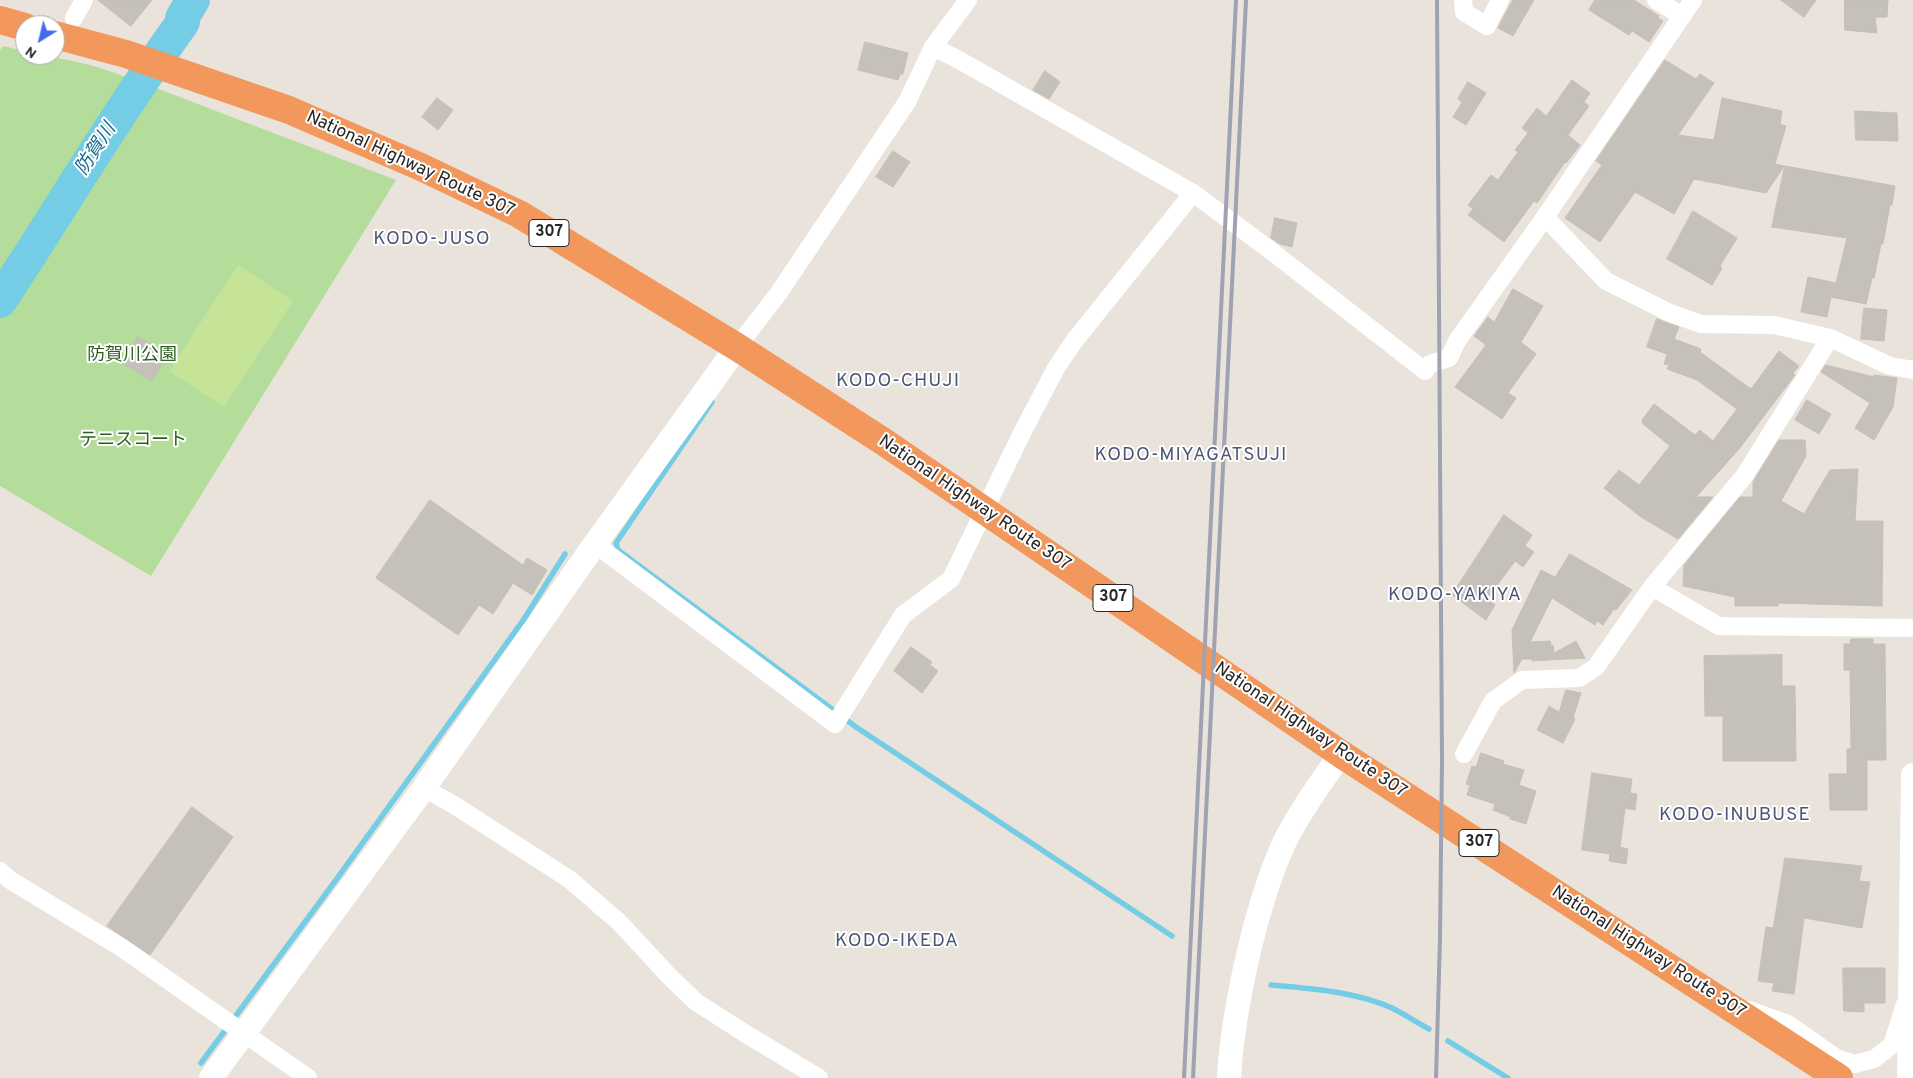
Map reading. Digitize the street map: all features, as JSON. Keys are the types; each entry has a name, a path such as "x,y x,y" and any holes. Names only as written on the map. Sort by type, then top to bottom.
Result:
{"highway":[{"path":"0,20 15,24"},
{"name":"National Highway Route 307","path":"65,27 126,54 289,110 413,164 519,214 736,347 884,442 1341,754 1840,1078"}],"street":[{"path":"65,26 84,0"},
{"path":"212,1078 424,788 736,347 778,294 906,102 933,47 968,0"},
{"path":"1463,0 1464,12 1487,26 1500,0"},
{"path":"1656,0 1682,16"},
{"path":"933,47 1193,193 1270,250 1425,371 1430,364 1449,358 1458,341 1693,0"},
{"path":"595,544 835,724 903,615 952,579 1022,433 1056,368 1070,347 1193,193"},
{"path":"1545,217 1606,282 1670,314 1701,324 1774,324 1830,338 1890,366 1913,370"},
{"path":"1464,754 1493,701 1522,680 1579,678 1596,667 1652,587 1745,475 1830,338"},
{"path":"1652,587 1719,626 1913,628"},
{"path":"1230,1078 1235,1011 1246,963 1269,881 1285,842 1314,792 1341,754"},
{"path":"1909,1078 1913,775"},
{"path":"424,788 454,805 569,879 619,922 696,1002 819,1078"},
{"path":"0,870 10,880 122,948 308,1078"},
{"path":"1718,999 1788,1024 1838,1059 1856,1064 1874,1059 1892,1044 1910,986"}],"green space":[{"path":"3,46 15,49 15,65 65,65 65,60 109,71 135,81 0,288 0,50"},
{"name":"防賀川公園","path":"151,86 396,180 151,576 0,486 0,318"},
{"path":"238,265 293,301 224,407 169,371"}],"building":[{"path":"98,0 152,0 131,26"},
{"path":"1513,0 1534,0 1513,36 1498,28"},
{"path":"1595,0 1634,0 1659,16 1658,18 1663,21 1649,42 1632,31 1629,35 1589,10"},
{"path":"1781,0 1816,0 1804,17"},
{"path":"1845,0 1888,0 1887,17 1875,17 1877,33 1845,30"},
{"path":"865,42 908,53 903,74 900,74 898,80 858,70"},
{"path":"1665,60 1696,79 1700,74 1714,83 1678,135 1714,140 1722,98 1782,111 1780,124 1786,126 1775,164 1784,166 1766,193 1694,179 1674,214 1635,192 1600,242 1565,218 1602,165 1596,161"},
{"path":"1045,71 1060,82 1049,99 1033,90"},
{"path":"1572,80 1590,93 1584,102 1589,106 1568,135 1580,145 1565,162 1537,203 1534,201 1504,242 1468,215 1473,209 1468,205 1491,175 1498,180 1518,152 1515,150 1528,133 1522,128 1537,108 1546,116"},
{"path":"1468,82 1486,93 1466,125 1453,117 1462,102 1458,99"},
{"path":"437,98 453,110 438,130 422,117"},
{"path":"1855,111 1897,113 1898,141 1856,140"},
{"path":"893,151 910,162 893,187 876,177"},
{"path":"1785,166 1895,186 1883,244 1881,244 1866,304 1831,297 1827,317 1801,312 1808,277 1836,283 1847,238 1772,227"},
{"path":"1693,211 1737,238 1720,266 1722,268 1712,285 1667,259"},
{"path":"1275,218 1297,223 1292,247 1280,244 1271,238"},
{"path":"1513,289 1543,306 1521,342 1536,354 1508,393 1516,398 1502,419 1455,387 1486,345 1474,336 1488,317 1494,322"},
{"path":"1864,308 1887,310 1884,341 1861,339"},
{"path":"1657,319 1679,327 1674,339 1701,349 1700,352 1751,389 1779,351 1799,366 1793,373 1795,375 1739,449 1696,497 1713,497 1678,539 1641,517 1604,488 1619,470 1639,485 1670,446 1642,423 1642,420 1654,404 1695,435 1700,430 1713,441 1737,409 1697,380 1667,369 1669,365 1664,364 1667,354 1647,347"},
{"path":"138,337 168,354 152,381 122,363"},
{"path":"1826,365 1874,377 1874,375 1897,378 1893,407 1874,440 1855,428 1870,403 1821,372"},
{"path":"1807,400 1831,414 1819,434 1795,420"},
{"path":"1779,440 1805,440 1806,456 1781,501 1804,514 1830,470 1858,469 1855,521 1883,521 1882,606 1778,603 1778,606 1735,606 1735,597 1683,586 1684,565 1740,497 1753,497 1753,482"},
{"path":"430,500 523,565 527,558 547,570 532,595 513,583 493,614 479,605 458,635 376,578"},
{"path":"1504,515 1532,535 1525,546 1534,552 1523,567 1515,561 1487,599 1495,605 1486,620 1452,595"},
{"path":"1570,554 1632,590 1616,610 1614,609 1603,625 1597,621 1595,625 1552,598 1530,642 1550,641 1551,646 1553,645 1554,653 1576,641 1585,658 1532,661 1532,659 1522,659 1514,673 1512,630 1541,570 1555,577"},
{"path":"1851,639 1873,639 1873,644 1885,644 1886,760 1867,760 1867,810 1830,810 1829,774 1847,774 1847,749 1851,749 1850,670 1844,670 1844,644 1850,644"},
{"path":"911,647 932,662 930,665 938,671 922,693 894,671"},
{"path":"1782,655 1782,686 1795,686 1796,761 1723,761 1723,716 1705,716 1704,656"},
{"path":"1566,690 1581,693 1573,718 1575,719 1563,743 1537,730 1549,706 1559,712"},
{"path":"1481,753 1504,761 1503,764 1524,770 1519,785 1536,791 1526,824 1510,819 1511,817 1493,810 1495,804 1467,795 1470,785 1466,784 1472,766 1476,767"},
{"path":"1592,773 1632,779 1630,793 1637,794 1635,810 1625,808 1620,847 1628,849 1626,864 1609,861 1610,854 1582,850"},
{"path":"192,807 233,837 150,955 107,926"},
{"path":"1785,858 1862,866 1859,881 1870,882 1862,928 1804,918 1794,994 1772,991 1774,983 1758,981 1766,927 1773,928"},
{"path":"1843,968 1885,968 1885,1003 1864,1003 1864,1012 1844,1011"}],"waterway":[{"name":"防賀川","path":"0,301 113,125 183,22 182,18 193,0"},
{"path":"712,402 616,543 618,550 856,727 1172,936"},
{"path":"201,1063 336,880 524,619 565,554"},
{"path":"1271,985 1347,994 1377,1002 1392,1008 1429,1029"},
{"path":"1448,1041 1508,1078"}],"railway":[{"path":"1184,1078 1236,0"},
{"path":"1193,1078 1246,0"},
{"path":"1436,1078 1442,759 1437,0"}],"district":[{"name":"KODO-JUSO","path":"432,240"},
{"name":"KODO-CHUJI","path":"898,382"},
{"name":"KODO-MIYAGATSUJI","path":"1191,456"},
{"name":"KODO-YAKIYA","path":"1455,596"},
{"name":"KODO-INUBUSE","path":"1735,816"},
{"name":"KODO-IKEDA","path":"897,942"}],"park label":[{"name":"テニスコート","path":"133,441"}]}
